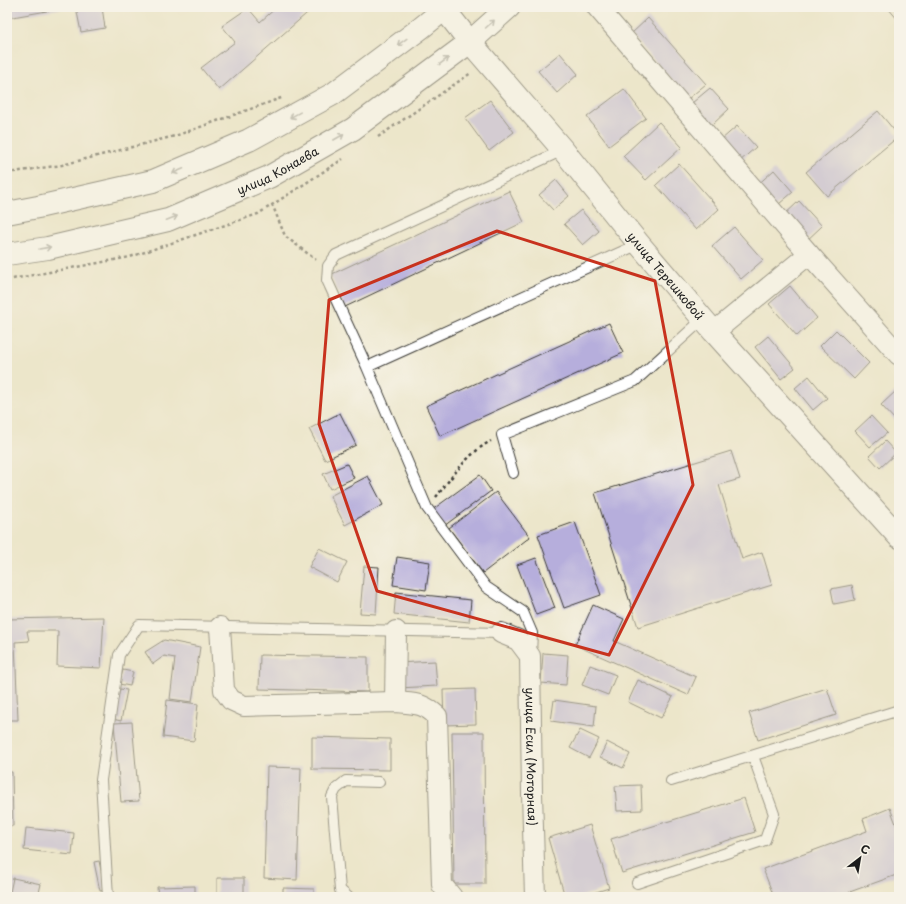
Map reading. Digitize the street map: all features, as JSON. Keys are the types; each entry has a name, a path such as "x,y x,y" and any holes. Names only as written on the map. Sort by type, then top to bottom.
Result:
{"main road":[{"name":"улица Конаева","path":"7,254 48,248 168,220 269,177 353,129 470,42 509,7"},
{"name":"улица Терешковой","path":"444,8 470,42 564,150 639,244 708,326 899,537"},
{"path":"7,213 153,181 249,140 332,94 421,28 444,8"}],"street":[{"path":"597,7 809,254 899,355"},
{"path":"708,326 809,254"},
{"path":"220,627 224,690 231,700 244,706 395,702 419,704 428,708 437,716 442,885 452,897"},
{"path":"395,702 396,631"},
{"path":"500,633 518,640 530,656"},
{"name":"улица Есил (Моторная)","path":"530,656 534,897"}],"lane":[{"path":"530,656 532,633 523,612 486,587 427,508 367,366 327,280 328,266 336,255 564,150"},
{"path":"367,366 639,244"},
{"path":"513,473 502,435 635,381 708,326"},
{"path":"108,897 101,780 119,654 139,625 500,633"},
{"path":"671,781 899,710"},
{"path":"637,883 765,840 774,814 753,756"},
{"path":"348,897 340,890 332,798 336,789 346,782 379,782"}],"path":[{"path":"7,173 62,165 175,136 289,95"},
{"path":"272,204 285,236 313,259 328,266"},
{"path":"427,508 471,455 483,445 502,435"}],"highlighted area":[{"path":"497,231 655,281 693,485 609,655 377,591 319,424 329,300"}],"building":[{"path":"7,7 64,7 64,8 7,18"},
{"path":"76,7 102,7 105,28 81,32"},
{"path":"277,7 314,7 219,90 201,68 235,42 222,26 248,8 260,22"},
{"path":"887,7 899,7 899,21"},
{"path":"648,18 706,84 688,99 631,34"},
{"path":"560,53 578,74 557,93 538,71"},
{"path":"710,88 729,109 712,125 692,103"},
{"path":"624,89 646,118 609,146 587,117"},
{"path":"490,100 514,132 489,151 465,118"},
{"path":"878,111 899,136 827,196 806,172"},
{"path":"659,122 682,147 646,180 623,156"},
{"path":"737,126 756,147 739,162 721,140"},
{"path":"679,164 719,209 696,230 656,185"},
{"path":"774,170 793,192 772,210 754,188"},
{"path":"556,180 569,196 553,210 539,195"},
{"path":"509,191 524,222 345,307 330,275"},
{"path":"799,201 822,226 804,243 781,218"},
{"path":"581,210 599,231 583,245 564,224"},
{"path":"734,227 763,260 741,279 712,246"},
{"path":"790,286 817,318 797,336 769,304"},
{"path":"609,323 623,353 440,436 426,406"},
{"path":"836,330 869,363 854,379 820,346"},
{"path":"768,336 795,368 781,379 755,347"},
{"path":"809,376 827,398 813,410 795,388"},
{"path":"897,390 899,392 899,420 897,422 881,405"},
{"path":"340,413 356,445 325,460 309,429"},
{"path":"871,416 887,433 870,447 855,431"},
{"path":"885,441 896,453 880,468 869,456"},
{"path":"731,451 740,479 719,485 742,559 762,552 772,585 638,627 595,493"},
{"path":"347,464 354,478 330,489 323,474"},
{"path":"480,475 491,491 444,526 432,510"},
{"path":"368,476 383,505 345,525 330,496"},
{"path":"496,492 530,537 483,573 449,528"},
{"path":"575,522 601,595 564,608 538,535"},
{"path":"319,548 347,562 337,582 309,567"},
{"path":"397,557 430,562 426,590 393,585"},
{"path":"536,558 555,608 536,615 517,565"},
{"path":"364,566 379,567 376,614 360,613"},
{"path":"852,585 855,600 834,604 831,589"},
{"path":"396,592 471,600 469,622 394,614"},
{"path":"593,605 624,619 614,641 696,677 688,695 575,645"},
{"path":"104,617 101,668 57,666 58,631 27,631 29,641 15,642 18,720 7,720 7,619"},
{"path":"164,640 200,647 192,702 170,699 175,658 164,656 153,664 145,652"},
{"path":"543,653 568,655 566,685 541,683"},
{"path":"260,655 368,657 368,692 259,689"},
{"path":"435,661 437,686 398,688 397,663"},
{"path":"590,665 616,675 608,695 582,685"},
{"path":"123,670 133,672 130,686 119,684"},
{"path":"638,680 673,697 661,718 628,702"},
{"path":"827,688 836,715 758,740 749,713"},
{"path":"120,689 127,690 121,721 113,719"},
{"path":"475,689 476,724 444,725 443,690"},
{"path":"167,700 198,704 194,741 163,737"},
{"path":"554,700 596,706 594,727 551,721"},
{"path":"132,722 139,801 121,802 114,723"},
{"path":"580,730 599,739 589,758 570,748"},
{"path":"452,732 484,732 485,884 454,884"},
{"path":"312,737 390,739 390,770 312,769"},
{"path":"607,742 630,754 623,768 600,757"},
{"path":"267,767 301,768 297,880 264,878"},
{"path":"7,772 12,772 13,826 7,826"},
{"path":"641,785 642,810 617,811 615,786"},
{"path":"744,798 755,832 622,873 611,839"},
{"path":"890,808 899,832 899,874 836,897 774,897 763,869 867,831 863,819"},
{"path":"590,825 609,888 580,897 565,897 548,838"},
{"path":"26,828 74,833 72,855 24,850"},
{"path":"99,861 105,890 100,891 94,862"},
{"path":"13,878 41,884 38,897 9,897"},
{"path":"217,878 244,878 244,897 217,897"},
{"path":"195,886 195,897 158,897 157,887"},
{"path":"283,888 314,889 314,897 283,897"}]}
